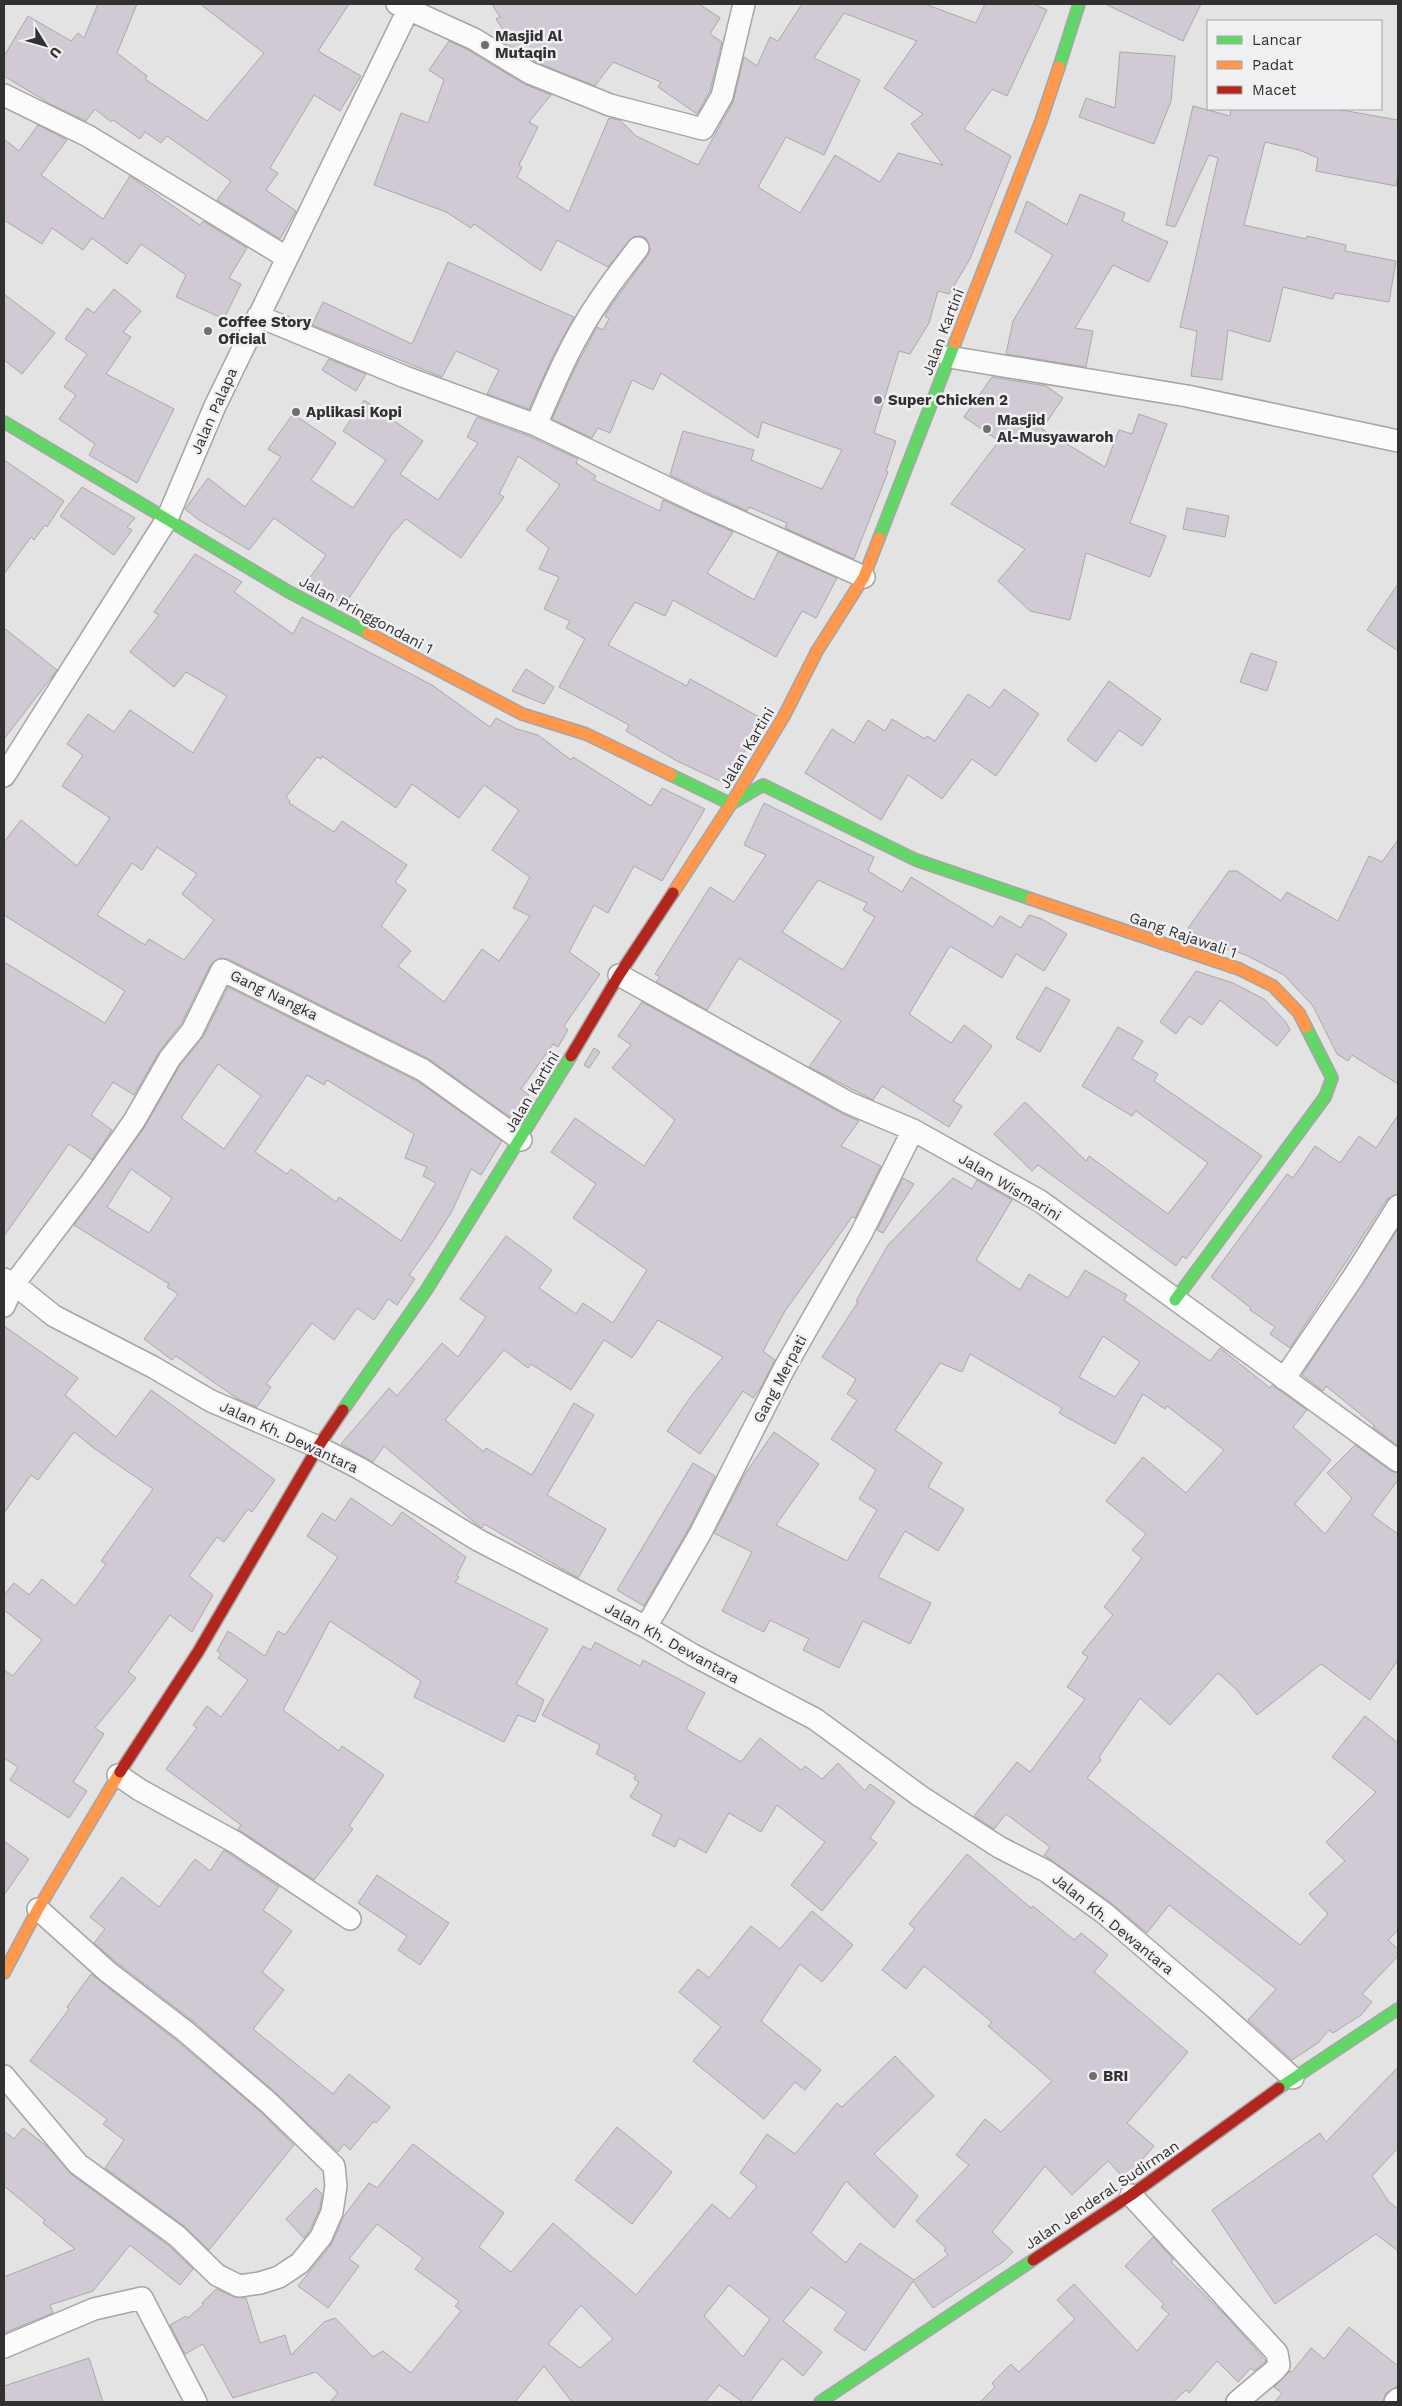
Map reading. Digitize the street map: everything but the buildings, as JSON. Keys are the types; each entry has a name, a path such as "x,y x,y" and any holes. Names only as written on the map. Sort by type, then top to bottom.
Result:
{"main road":[{"name":"Jalan Kartini","path":"4,1973 38,1909 118,1774 198,1652 318,1447 427,1289 521,1140 619,975 731,804 784,716 817,651 864,577 1041,121 1079,4"},
{"name":"Jalan Pringgondani 1","path":"4,422 289,592 522,714 586,734 731,804"},
{"name":"Gang Rajawali 1","path":"731,804 764,785 916,860 1239,969 1273,986 1299,1013 1332,1078 1325,1097 1175,1300"},
{"name":"Jalan Jenderal Sudirman","path":"820,2402 1131,2195 1293,2078 1398,2009"}],"street":[{"path":"405,6 474,39 530,73 610,105 703,129 722,96 744,4"},
{"name":"Jalan Palapa","path":"4,776 167,518 215,406 405,6"},
{"path":"4,95 88,136 286,257"},
{"path":"536,425 554,382 581,330 638,248"},
{"path":"258,316 405,377 536,425 690,499 864,577"},
{"path":"949,357 1187,396 1398,441"},
{"name":"Gang Nangka","path":"9,1282 92,1181 134,1121 170,1058 192,1031 222,970 423,1070 521,1140"},
{"name":"Jalan Wismarini","path":"619,975 848,1102 913,1130 1040,1201 1398,1461"},
{"name":"Gang Merpati","path":"646,1627 700,1534 786,1367 861,1234 913,1130"},
{"path":"1284,1379 1354,1276 1398,1206"},
{"path":"4,1306 9,1282"},
{"name":"Jalan Kh. Dewantara","path":"9,1282 54,1316 153,1367 211,1401 318,1447 359,1468 478,1540 646,1627 693,1656 815,1719 920,1796 999,1847 1046,1871 1104,1913 1216,2008 1293,2078"},
{"path":"118,1774 140,1790 235,1842 350,1919"},
{"path":"4,2076 78,2164 177,2236 217,2275 239,2286 260,2283 279,2277 300,2262 321,2237 332,2212 336,2186 334,2166 269,2103 185,2031 108,1972 38,1909"},
{"path":"1131,2195 1277,2353 1279,2365 1275,2370 1237,2402"},
{"path":"4,2347 94,2309 142,2298 196,2402"},
{"path":"1395,2402 1398,2399"}],"traffic: fast":[{"path":"1059,67 1079,4"},
{"path":"879,538 955,343"},
{"path":"4,422 289,592 368,633"},
{"path":"671,775 731,804 763,785 916,860 1031,899"},
{"path":"1175,1300 1325,1097 1332,1078 1306,1027"},
{"path":"343,1410 427,1289 571,1056"},
{"path":"1279,2088 1398,2009"},
{"path":"820,2402 1033,2260"}],"traffic: slow":[{"path":"955,343 1041,121 1059,67"},
{"path":"673,893 731,804 784,716 817,651 864,577 879,538"},
{"path":"368,633 522,714 586,734 671,775"},
{"path":"1031,899 1239,969 1273,986 1299,1013 1306,1027"},
{"path":"4,1973 38,1909 120,1772"}],"traffic: jam":[{"path":"571,1056 619,975 673,893"},
{"path":"120,1772 198,1652 318,1447 343,1410"},
{"path":"1033,2260 1131,2195 1279,2088"}],"place":[{"name":"Masjid Al Mutaqin","path":"485,45"},
{"name":"Coffee Story Oficial","path":"208,331"},
{"name":"Super Chicken 2","path":"878,400"},
{"name":"Aplikasi Kopi","path":"296,412"},
{"name":"Masjid Al-Musyawaroh","path":"987,429"},
{"name":"BRI","path":"1093,2076"}]}
